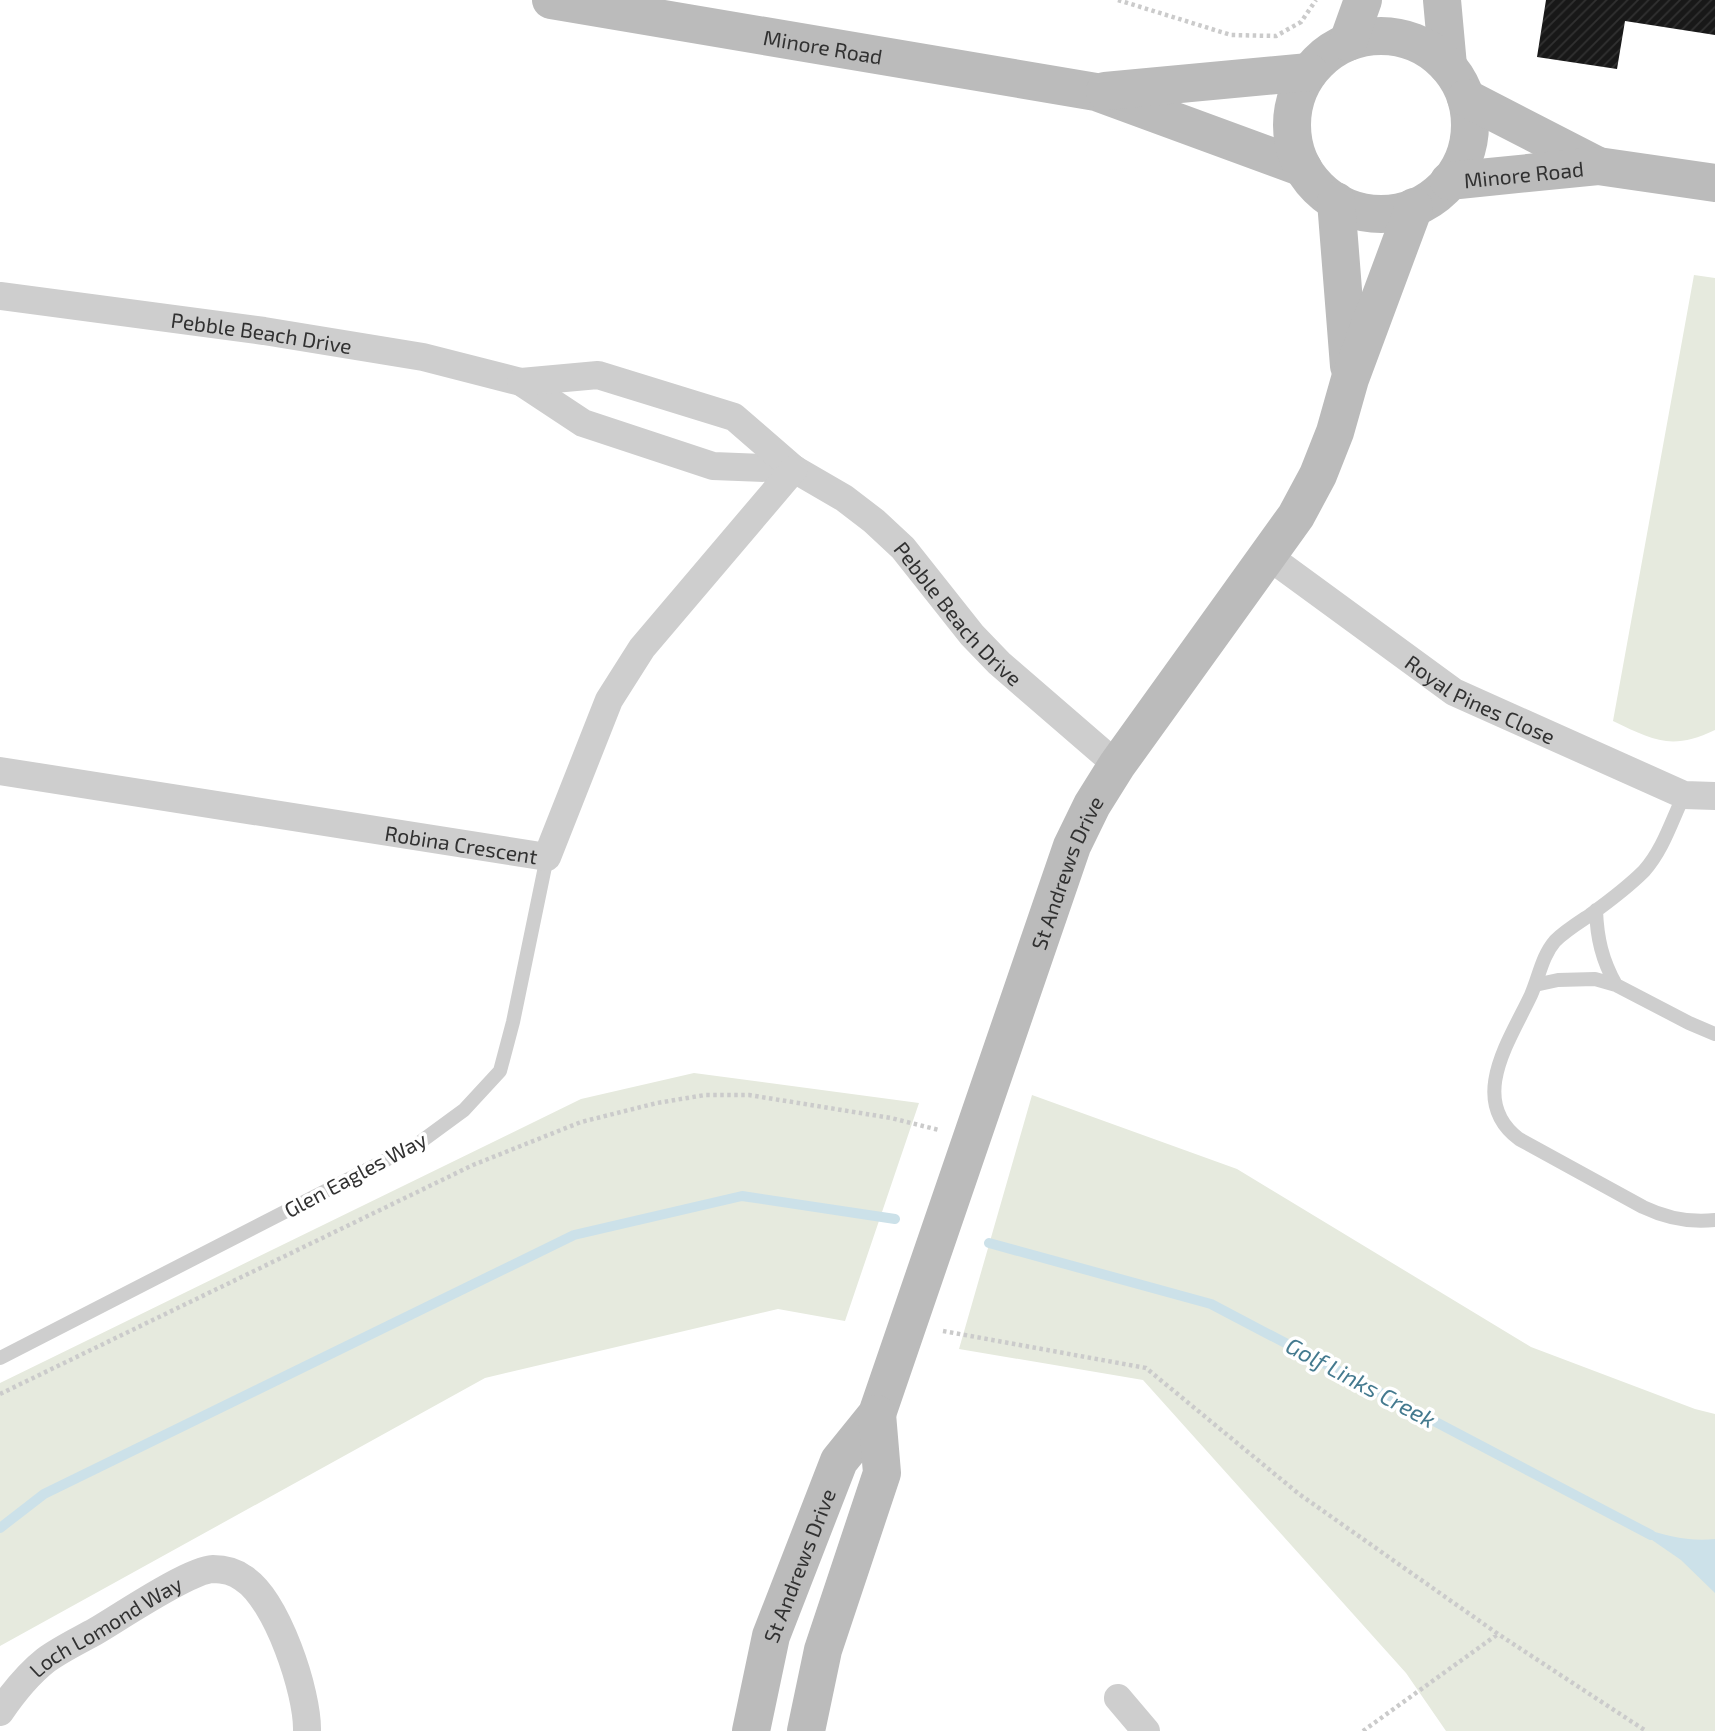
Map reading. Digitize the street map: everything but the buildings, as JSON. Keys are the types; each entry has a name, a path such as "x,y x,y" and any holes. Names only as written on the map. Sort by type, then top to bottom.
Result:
{"street":[{"name":"Minore Road","path":"551,0 1096,92 1303,168"},
{"path":"1348,42 1363,0"},
{"path":"1443,0 1457,82 1471,127 1464,156 1450,181 1433,197 1414,207 1388,213 1361,211 1336,201 1317,187 1303,168 1293,144 1292,118 1297,94 1309,72 1327,54 1348,42 1375,36 1402,38 1427,48 1457,82"},
{"name":"Minore Road","path":"1096,92 1309,72"},
{"name":"Minore Road","path":"1457,82 1598,166"},
{"name":"Minore Road","path":"1450,181 1598,166 1715,183"},
{"name":"St Andrews Drive","path":"1336,201 1350,379"},
{"name":"St Andrews Drive","path":"751,1731 771,1636 839,1461 877,1414 1072,846 1092,805 1117,765 1296,516 1318,475 1335,432 1350,379 1414,207"},
{"name":"Pebble Beach Drive","path":"0,296 349,344 423,357 521,382 583,423 713,466 794,469"},
{"name":"Pebble Beach Drive","path":"521,382 597,375 734,417 794,469 844,498 874,521 903,548 972,635 999,663 1117,765"},
{"name":"Robina Crescent","path":"0,771 547,857 609,700 635,658 794,469"},
{"name":"Royal Pines Close","path":"1268,556 1454,692 1684,795 1715,796"},
{"name":"St Andrews Drive","path":"806,1731 823,1650 883,1473 877,1414"},
{"name":"Loch Lomond Way","path":"0,1712 18,1687 47,1660 190,1576 212,1569 229,1571 244,1578 256,1589 287,1646 299,1681 307,1731"},
{"path":"1118,1698 1146,1731"}],"lane":[{"path":"1684,795 1657,853 1645,870 1555,941 1542,962 1535,985 1497,1072 1494,1103 1499,1118 1519,1139 1660,1215 1679,1220 1715,1220"},
{"name":"Glen Eagles Way","path":"0,1358 419,1143 464,1110 500,1072 547,857"},
{"path":"1596,910 1600,949 1616,985"},
{"path":"1535,985 1578,978 1595,979 1616,985 1715,1034"}],"path":[{"path":"1118,0 1231,35 1276,36 1301,22 1316,0"},
{"path":"0,1394 473,1165 581,1122 657,1103 705,1095 749,1095 891,1118 971,1138"},
{"path":"908,1325 1146,1368 1300,1494 1498,1634 1647,1731"},
{"path":"1363,1731 1498,1634"}],"shaded area":[{"path":"1694,275 1715,278 1715,730 1686,740 1674,741 1651,738 1613,721"},
{"path":"694,1073 919,1103 845,1321 778,1309 485,1378 0,1646 0,1383 581,1099"},
{"path":"1032,1095 1237,1169 1531,1347 1695,1409 1715,1414 1715,1731 1446,1731 1406,1673 1143,1380 959,1349"}],"water":[{"path":"1642,1528 1678,1538 1715,1539 1715,1593 1681,1560 1639,1531"}],"waterway":[{"path":"0,1528 44,1494 574,1235 742,1196 895,1219"},
{"name":"Golf Links Creek","path":"989,1243 1211,1304 1651,1535"}]}
